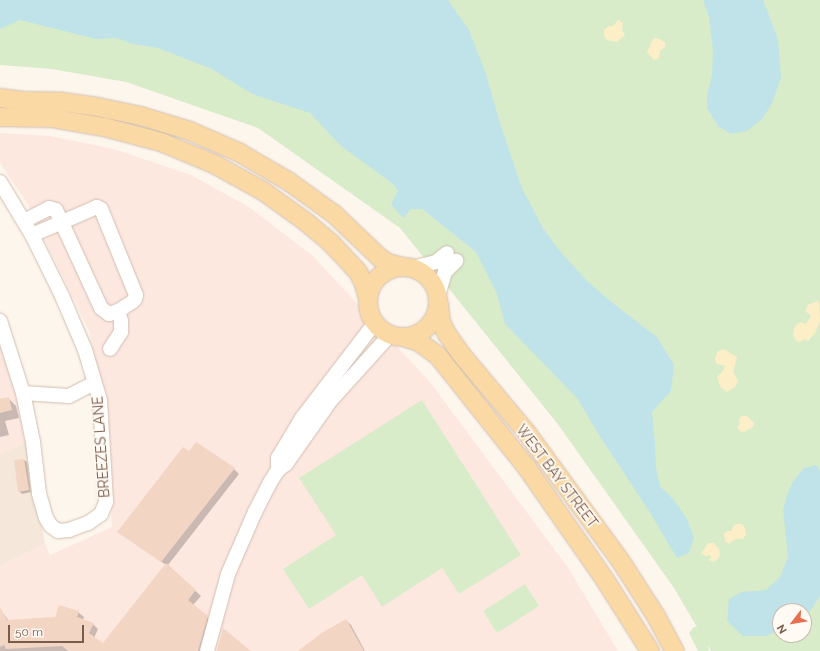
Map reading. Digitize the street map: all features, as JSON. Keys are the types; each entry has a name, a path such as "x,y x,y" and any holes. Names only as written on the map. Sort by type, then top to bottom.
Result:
{"main road":[{"path":"0,98 24,101 63,102 93,106 141,116 190,131 240,153 288,180 334,214 379,257 388,263 408,268 426,276 434,285 438,300 434,320 427,329 417,335 398,336 375,323 369,312 368,299 364,284 358,272 331,243 306,222 263,191 214,164 161,142 104,127 51,118 0,116"},
{"path":"368,299 372,287 378,278 389,270 408,268"},
{"name":"WEST BAY STREET","path":"438,300 441,322 447,334 461,354 527,433 620,560 656,616 675,651"},
{"name":"WEST BAY STREET","path":"398,336 419,342 438,356 527,468 605,580 650,651"}],"street":[{"name":"BREEZES LANE","path":"0,182 32,234 77,329 100,400 106,506 96,519 64,531 58,531 51,526 40,503 33,442 23,393 0,322"},
{"path":"24,221 49,208 56,210 62,222 101,308 109,314 118,311 136,299 136,295 101,209 97,207 62,222 32,234"},
{"path":"408,268 451,257 445,272 438,300"},
{"path":"110,349 121,332 121,321 118,311"},
{"path":"278,470 278,458 302,418 375,323"},
{"path":"207,651 228,574 255,512 278,470 286,464 335,395 398,336"},
{"path":"23,393 69,396 95,383"}],"shaded area":[{"path":"0,133 50,136 114,149 191,175 249,207 313,256 430,382 569,569 618,651 0,651 0,566 45,544 50,555 112,527 105,402 89,331 27,203 0,163"},
{"path":"0,343 21,405 27,442 0,453"},
{"path":"27,442 45,544 0,566 0,453"}],"green space":[{"path":"0,0 820,0 820,651 711,651 708,645 709,651 698,651 689,633 694,627 697,627 674,588 557,423 400,228 258,128 126,82 52,69 0,65"},
{"path":"422,400 521,555 459,594 442,568 382,607 362,575 309,609 283,569 336,535 299,478"},
{"path":"525,584 539,606 497,633 483,611"}],"sand":[{"path":"618,20 623,23 622,30 625,35 617,42 607,40 604,36 604,30 609,26 613,26"},
{"path":"656,38 665,43 665,47 660,51 659,58 654,60 647,52 653,39"},
{"path":"819,301 820,321 815,333 808,341 804,339 800,342 796,341 793,334 795,326 800,322 806,324 811,316 805,311 809,304"},
{"path":"723,349 737,357 733,372 738,381 735,387 727,392 721,388 717,377 723,371 725,366 717,364 715,360 717,352"},
{"path":"742,416 747,416 754,423 753,427 744,432 740,431 737,427 740,424 739,419"},
{"path":"735,524 742,524 745,528 746,535 743,539 736,539 729,544 725,541 724,534 727,531 731,531"},
{"path":"708,543 714,543 719,549 720,556 714,562 709,560 711,557 710,555 706,556 701,554"}],"water":[{"path":"0,0 448,0 469,30 486,74 500,123 522,188 543,228 559,250 587,281 610,301 657,337 674,365 671,391 652,412 656,468 660,486 674,500 687,519 694,538 689,553 677,558 577,398 505,324 497,294 476,252 422,209 411,209 403,218 391,204 398,191 393,184 341,146 310,113 252,94 212,69 158,48 133,44 116,38 96,39 20,20 0,29"},
{"path":"703,0 763,0 778,39 781,78 772,103 763,118 747,131 731,134 718,126 707,108 707,95 712,75 713,50 709,17"},
{"path":"816,465 820,471 820,596 812,608 812,603 772,603 772,633 766,636 743,636 727,621 729,599 742,592 766,590 780,577 788,557 783,509 793,482 804,468"}],"building":[{"path":"9,397 12,410 0,413 0,399"},
{"path":"196,442 235,468 161,562 117,532 183,447 189,451"},
{"path":"24,459 29,490 18,492 14,460"},
{"path":"166,563 196,590 188,600 208,616 198,651 68,651 62,646 6,649 4,645 0,647 0,607 7,620 55,617 59,605 79,611 77,617 94,623 89,633 103,643"},
{"path":"346,619 364,651 298,651 320,634"},
{"path":"223,628 251,651 217,651"}]}
